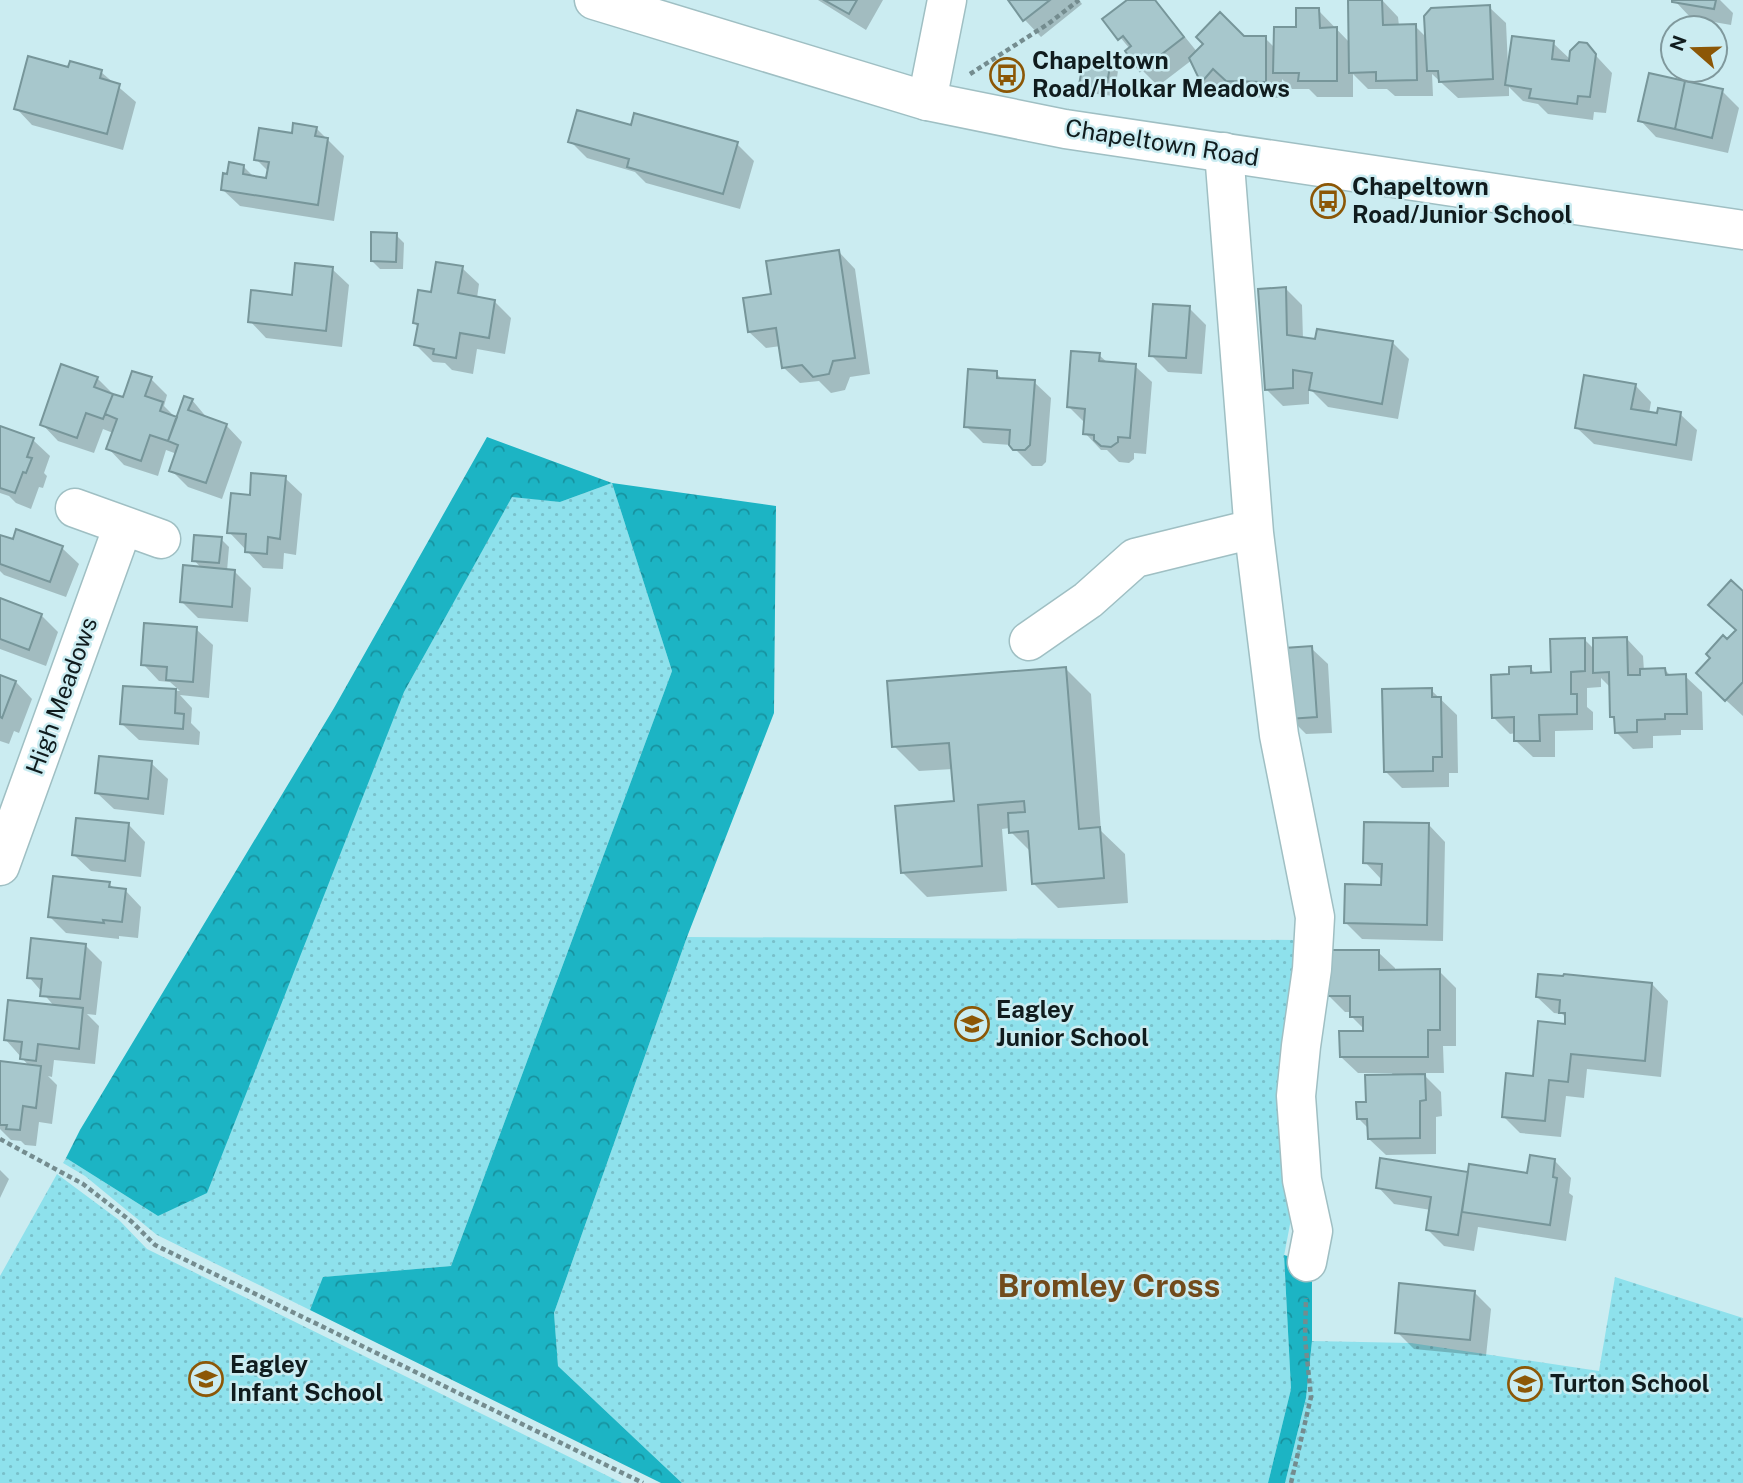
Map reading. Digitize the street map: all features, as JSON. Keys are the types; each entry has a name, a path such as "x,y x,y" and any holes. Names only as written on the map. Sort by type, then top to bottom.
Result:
{"main road":[{"name":"Chapeltown Road","path":"594,0 927,101 1065,128 1743,230"},
{"path":"927,101 947,0"},
{"path":"1224,152 1253,529 1279,735 1315,917 1312,969 1296,1096 1302,1180 1313,1231 1307,1262"},
{"path":"75,508 161,540"},
{"name":"High Meadows","path":"0,866 123,526"},
{"path":"1029,641 1088,600 1135,558 1253,529"}],"path":[{"path":"927,101 1048,24 1079,0"},
{"path":"0,1139 83,1184 132,1222 155,1245 643,1483"},
{"path":"1291,1483 1311,1398 1305,1338 1307,1262"}],"shaded area":[{"path":"612,483 672,671 451,1266 324,1277 310,1310 157,1235 85,1176 63,1163 66,1158 158,1216 404,692 512,496 560,502"},
{"name":"Eagley Junior School","path":"687,937 1297,940 1291,1219 1284,1256 1291,1389 1268,1483 682,1483 558,1366 554,1313"},
{"name":"Eagley Infant School","path":"57,1174 119,1220 147,1249 622,1483 0,1483 0,1276"},
{"name":"Turton School","path":"1615,1277 1743,1318 1743,1483 1285,1483 1306,1398 1312,1341 1411,1343 1599,1371"}],"green space":[{"path":"487,437 612,483 560,502 512,497 404,692 207,1193 158,1216 66,1158 80,1130 334,708"},
{"path":"612,483 776,506 774,713 687,937 554,1313 558,1366 682,1483 661,1483 310,1310 323,1277 451,1266 672,671"},
{"path":"1284,1255 1312,1263 1312,1341 1306,1398 1285,1483 1268,1483 1291,1389"}],"building":[{"path":"824,0 857,0 849,14"},
{"path":"1008,0 1050,0 1023,21"},
{"path":"1127,0 1155,0 1184,37 1140,71 1125,51 1131,46 1123,36 1118,40 1102,19"},
{"path":"1348,0 1382,0 1383,25 1416,24 1417,80 1376,81 1376,72 1349,73"},
{"path":"1672,0 1716,0 1714,9"},
{"path":"1490,5 1493,79 1439,82 1438,71 1427,71 1424,16 1431,8"},
{"path":"1296,8 1319,8 1320,28 1337,27 1337,81 1298,81 1299,73 1273,73 1274,27 1296,27"},
{"path":"1220,12 1244,36 1266,36 1266,82 1226,81 1213,69 1201,83 1189,58 1203,44 1196,37"},
{"path":"1512,36 1554,41 1552,59 1569,61 1570,51 1579,42 1587,43 1596,54 1590,97 1578,96 1577,104 1529,98 1531,89 1505,85"},
{"path":"28,56 68,67 70,61 102,70 100,78 120,84 107,134 14,109"},
{"path":"1084,57 1111,61 1106,89 1079,85"},
{"path":"1649,73 1659,75 1659,84 1684,84 1675,129 1638,121"},
{"path":"1684,84 1723,89 1712,138 1675,129"},
{"path":"577,110 631,125 634,113 738,142 723,194 627,167 629,159 568,142"},
{"path":"293,123 317,127 315,136 328,138 318,205 221,190 223,173 227,174 229,162 244,165 243,174 266,178 269,162 254,160 259,128 292,133"},
{"path":"371,232 397,233 396,262 371,261"},
{"path":"839,250 855,358 833,361 829,374 813,377 802,365 782,368 776,328 748,332 743,298 771,294 766,261"},
{"path":"436,262 463,266 458,293 495,300 489,338 460,333 456,358 433,354 434,349 414,345 418,324 413,323 418,290 431,292"},
{"path":"295,263 333,267 326,331 248,322 251,290 292,295"},
{"path":"1286,287 1287,335 1315,339 1317,329 1393,341 1382,404 1309,390 1312,373 1293,370 1293,388 1265,390 1258,289"},
{"path":"1153,304 1190,306 1186,358 1149,356"},
{"path":"1071,351 1100,353 1099,361 1136,364 1130,438 1118,437 1118,442 1111,447 1101,446 1094,440 1094,435 1083,434 1085,409 1067,407"},
{"path":"61,364 98,377 94,387 113,394 103,419 86,413 77,438 40,425"},
{"path":"968,369 997,371 997,378 1035,380 1030,445 1025,450 1013,450 1009,445 1010,430 964,427"},
{"path":"132,371 152,377 145,396 163,402 160,411 177,417 168,441 150,435 141,461 106,449 117,419 105,414 113,394 123,397"},
{"path":"1584,375 1636,384 1631,409 1657,413 1658,408 1681,412 1676,445 1575,428"},
{"path":"184,396 193,399 188,410 227,424 206,483 169,471 178,445 168,441"},
{"path":"0,426 34,438 27,457 32,458 15,493 0,488"},
{"path":"251,473 286,476 280,539 268,537 267,554 245,552 246,534 227,533 231,493 250,495"},
{"path":"16,529 63,546 50,582 0,564 0,535 13,539"},
{"path":"194,535 222,537 219,563 192,561"},
{"path":"183,565 235,570 232,607 180,602"},
{"path":"1731,580 1743,591 1743,682 1725,701 1696,673 1710,658 1706,654 1723,635 1727,639 1736,630 1708,605"},
{"path":"0,598 42,614 29,650 0,639"},
{"path":"144,623 197,627 193,682 166,680 167,667 141,665"},
{"path":"1627,637 1628,675 1640,675 1640,669 1665,668 1666,675 1686,674 1687,714 1665,714 1665,719 1637,720 1637,732 1615,733 1614,717 1610,717 1609,672 1593,673 1593,638"},
{"path":"1585,638 1585,671 1571,672 1571,694 1577,694 1577,714 1539,715 1540,741 1514,741 1514,717 1492,718 1491,675 1509,674 1509,667 1531,666 1531,673 1551,672 1550,639"},
{"path":"1312,646 1317,717 1288,719 1284,648"},
{"path":"1066,667 1079,829 1100,827 1104,878 1032,884 1028,831 1009,833 1008,813 1025,812 1024,801 978,805 982,866 901,873 895,806 954,801 949,743 892,747 887,681"},
{"path":"0,675 16,681 2,718 0,717"},
{"path":"123,686 176,689 175,713 184,714 183,729 120,724"},
{"path":"1432,688 1432,697 1441,697 1442,757 1433,757 1433,771 1384,772 1382,689"},
{"path":"99,756 152,761 148,799 95,793"},
{"path":"76,818 129,823 125,861 72,855"},
{"path":"1364,822 1429,823 1427,925 1344,923 1345,884 1381,885 1382,864 1363,863"},
{"path":"53,876 110,882 109,887 126,889 122,922 103,920 104,923 48,917"},
{"path":"31,938 86,944 80,999 40,996 42,979 27,978"},
{"path":"1326,950 1379,950 1379,970 1440,969 1440,1030 1428,1030 1428,1057 1340,1057 1339,1031 1363,1031 1363,1017 1350,1017 1350,996 1326,996"},
{"path":"1538,974 1652,983 1645,1061 1571,1054 1568,1082 1549,1080 1545,1121 1502,1117 1506,1073 1533,1076 1538,1021 1565,1024 1565,1013 1559,1013 1560,1000 1536,997"},
{"path":"8,1000 83,1008 79,1049 38,1044 36,1061 20,1059 22,1042 4,1040"},
{"path":"0,1061 41,1066 36,1108 23,1106 20,1130 6,1129 7,1125 0,1125"},
{"path":"1425,1074 1426,1100 1420,1101 1420,1138 1368,1139 1367,1119 1357,1119 1356,1102 1366,1102 1365,1075"},
{"path":"1530,1155 1555,1159 1553,1177 1557,1178 1550,1225 1462,1212 1469,1164 1527,1173"},
{"path":"1380,1158 1468,1172 1458,1235 1426,1230 1431,1197 1376,1188"},
{"path":"1399,1283 1475,1291 1470,1340 1395,1333"}],"place":[{"name":"Chapeltown Road/Holkar Meadows","path":"1007,75"},
{"name":"Chapeltown Road/Junior School","path":"1328,201"},
{"name":"Eagley Junior School","path":"972,1024"},
{"name":"Eagley Infant School","path":"206,1379"},
{"name":"Turton School","path":"1525,1384"}],"district":[{"name":"Bromley Cross","path":"1109,1286"}]}
